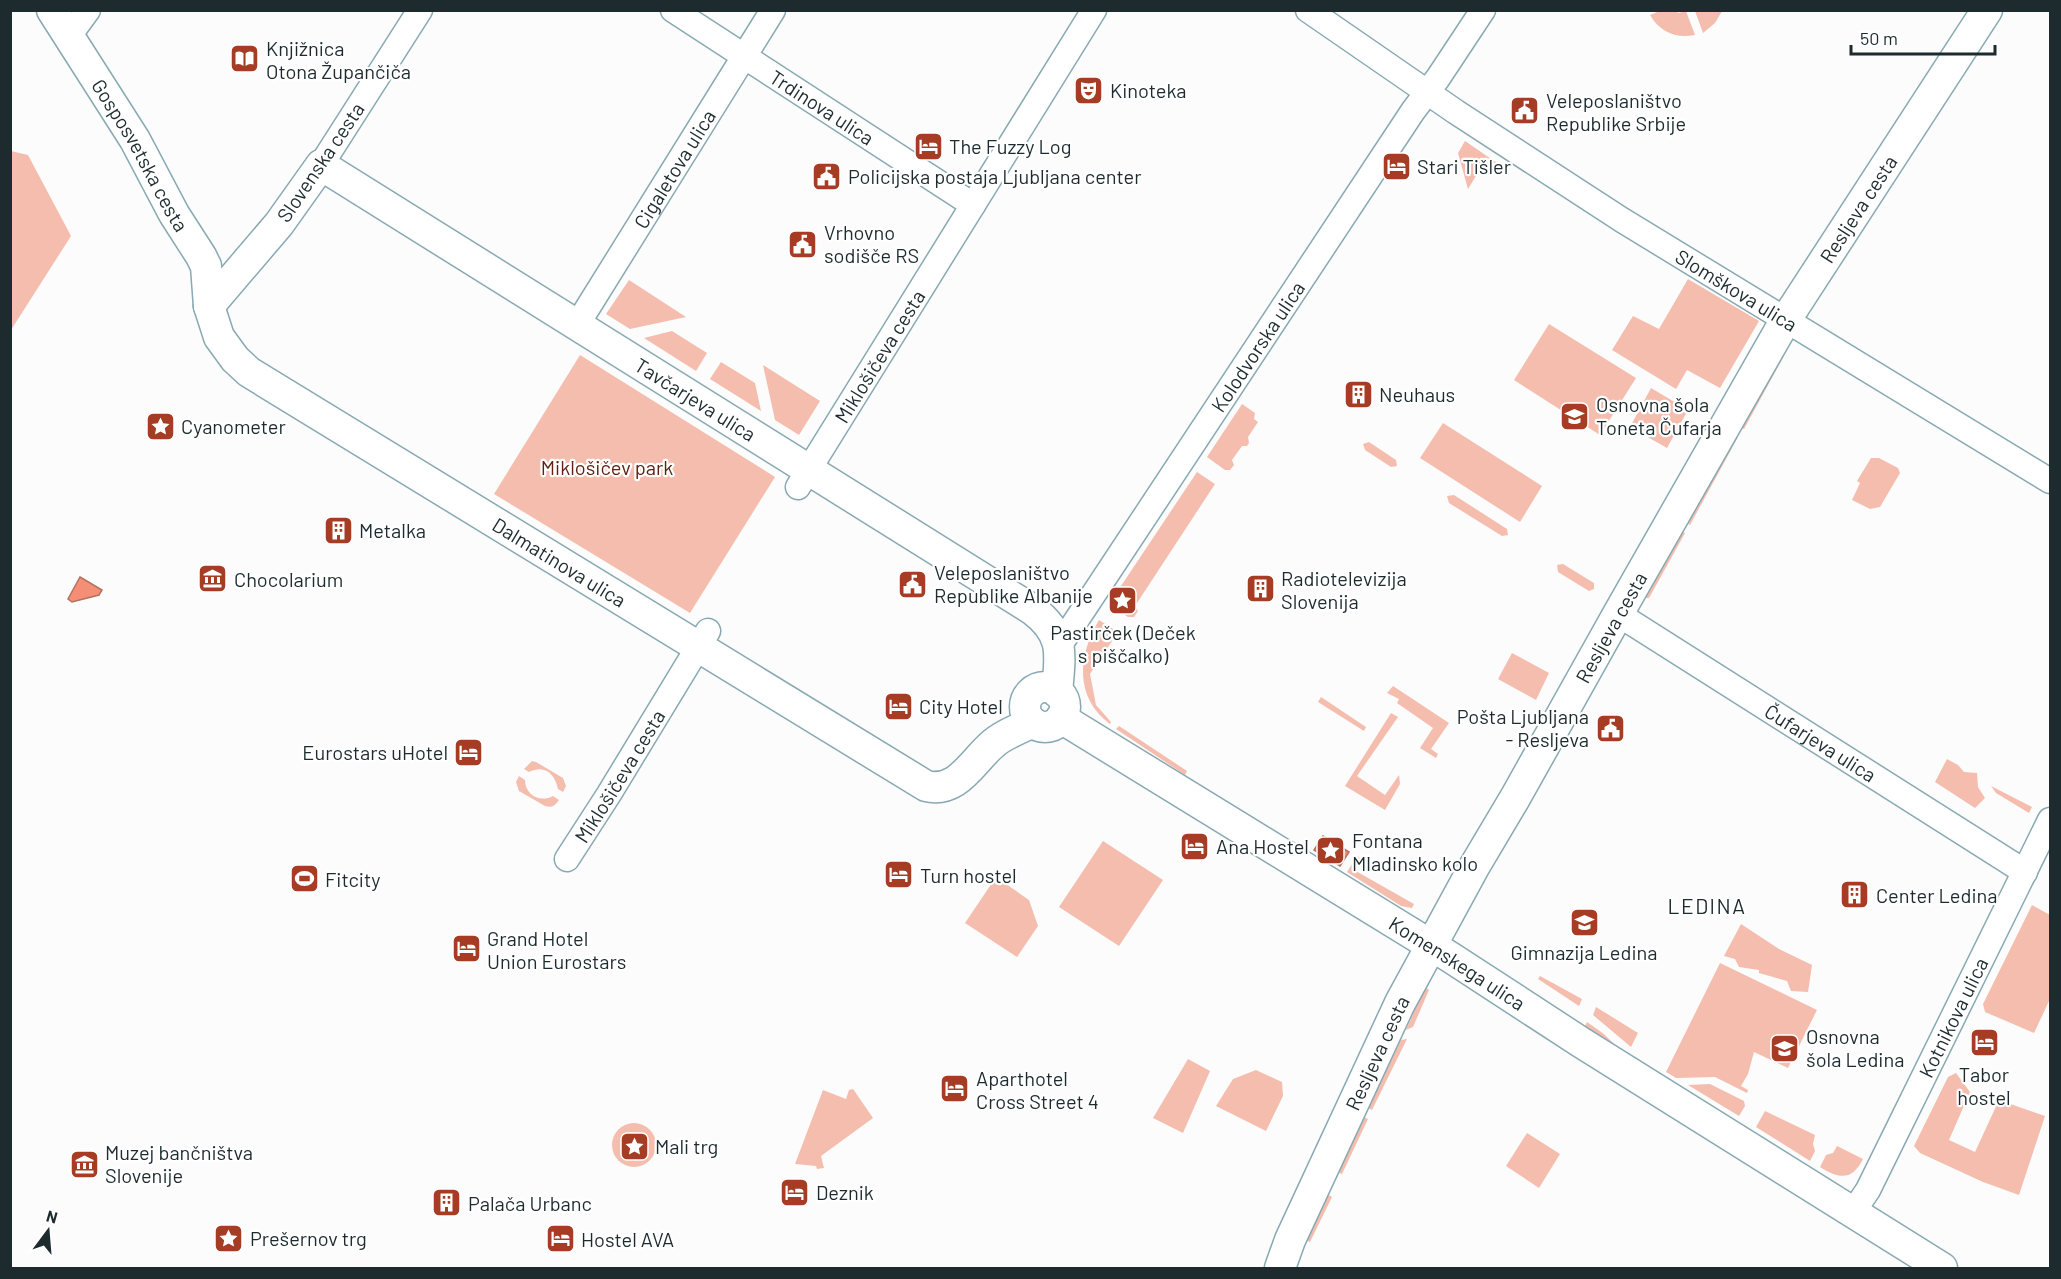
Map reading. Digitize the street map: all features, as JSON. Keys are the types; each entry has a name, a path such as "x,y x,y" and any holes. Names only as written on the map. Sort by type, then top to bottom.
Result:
{"main road":[{"name":"Gosposvetska cesta","path":"52,10 135,140 174,214 201,256 206,266 209,306"},
{"name":"Resljeva cesta","path":"1280,1269 1290,1240 1400,1003 1430,946 1785,321 1987,10"},
{"name":"Slovenska cesta","path":"209,306 273,231 321,165"},
{"name":"Tavčarjeva ulica","path":"321,165 577,325 803,478 1033,610 1044,618 1060,645"},
{"name":"Dalmatinova ulica","path":"209,306 219,337 235,359 249,372 703,638 926,786 938,788 953,783 995,742 1032,722 1045,727 1054,724 1059,705"},
{"name":"Kolodvorska ulica","path":"1059,705 1060,645"},
{"name":"Komenskega ulica","path":"1059,705 1430,946 1942,1269"}],"street":[{"path":"69,36 88,10"},
{"name":"Slovenska cesta","path":"321,165 420,10"},
{"name":"Trdinova ulica","path":"673,10 973,205"},
{"name":"Cigaletova ulica","path":"577,325 773,10"},
{"name":"Miklošičeva cesta","path":"803,478 1094,10"},
{"name":"Slomškova ulica","path":"1308,10 1612,214 2050,482"},
{"name":"Kolodvorska ulica","path":"1060,645 1483,10"},
{"name":"Čufarjeva ulica","path":"1618,614 2025,872"},
{"name":"Miklošičeva cesta","path":"567,859 703,638"},
{"name":"Kotnikova ulica","path":"1853,1212 1868,1190 2050,820"}],"green space":[{"path":"1662,10 1678,13 1686,11 1695,35 1681,36 1664,30 1650,15"},
{"path":"1695,11 1722,11 1715,23 1703,33"},
{"path":"1465,141 1500,165 1495,173 1486,168 1483,173 1479,171 1468,189 1458,153"},
{"path":"11,151 28,155 71,236 11,330"},
{"path":"1688,279 1759,321 1720,388 1687,370 1676,389 1612,350 1633,316 1659,329"},
{"path":"629,280 686,317 630,329 606,314"},
{"path":"1549,324 1636,378 1600,435 1514,380"},
{"path":"672,331 707,353 696,371 644,338"},
{"path":"1781,354 1784,356 1744,429 1739,427"},
{"name":"Miklošičev park","path":"580,355 775,477 690,613 494,494"},
{"path":"721,362 755,383 761,411 710,379"},
{"path":"763,365 820,401 799,435 775,420"},
{"path":"1651,388 1688,410 1667,448 1630,427"},
{"path":"1242,404 1255,413 1254,419 1258,422 1248,437 1247,446 1242,446 1232,460 1234,465 1230,470 1225,470 1207,457"},
{"path":"1443,423 1542,486 1520,522 1420,458"},
{"path":"1735,435 1738,437 1690,525 1685,522"},
{"path":"1369,442 1396,460 1397,466 1391,467 1365,450 1363,444"},
{"path":"1871,458 1879,458 1898,468 1900,473 1880,507 1870,509 1852,500 1860,483 1857,481"},
{"path":"1197,472 1215,484 1135,606 1138,611 1134,617 1128,617 1109,604"},
{"path":"1454,495 1507,529 1508,535 1502,536 1449,503 1447,496"},
{"path":"1680,530 1685,533 1649,598 1641,598"},
{"path":"1563,564 1594,583 1594,589 1589,591 1558,572 1557,565"},
{"path":"1099,620 1118,632 1090,674 1096,705 1111,722 1110,724 1098,713 1090,701 1083,675 1087,647"},
{"path":"1512,653 1549,673 1536,700 1498,679"},
{"path":"1393,686 1449,723 1431,749 1438,754 1436,758 1420,748 1433,728 1397,703 1399,699 1387,693"},
{"path":"1321,697 1366,727 1364,731 1318,702"},
{"path":"1391,713 1398,717 1357,776 1385,795 1399,775 1400,784 1385,810 1345,786"},
{"path":"1119,726 1187,771 1185,775 1116,729"},
{"path":"1947,759 1958,765 1964,772 1977,773 1978,787 1985,798 1975,808 1935,782"},
{"path":"532,761 563,778 566,786 563,792 558,789 552,775 548,772 540,769 529,772 524,769"},
{"path":"519,776 525,780 530,794 543,799 553,796 559,800 553,806 547,807 519,791 516,782"},
{"path":"1991,786 2032,807 2029,813 1996,793"},
{"path":"1103,841 1163,880 1119,946 1059,907"},
{"path":"1357,856 1360,858 1354,870 1414,904 1412,908 1401,906 1347,872"},
{"path":"996,877 1029,900 1038,926 1017,957 965,923"},
{"path":"2032,905 2050,915 2050,999 2034,1033 1985,1012 1983,1004"},
{"path":"1741,924 1779,949 1812,965 1808,992 1791,991 1787,981 1759,973 1759,970 1739,967 1735,959 1724,956"},
{"path":"1720,963 1817,1010 1788,1068 1754,1052 1748,1074 1741,1086 1748,1090 1747,1093 1715,1077 1676,1078 1666,1072"},
{"path":"1540,976 1582,999 1579,1006 1538,979"},
{"path":"1425,987 1429,990 1413,1027 1406,1030"},
{"path":"1596,1007 1638,1033 1631,1047 1593,1015"},
{"path":"1587,1022 1604,1034 1620,1050 1583,1030"},
{"path":"1407,1039 1372,1110 1368,1108 1401,1040"},
{"path":"1188,1059 1210,1071 1183,1133 1153,1118"},
{"path":"1256,1070 1282,1082 1283,1096 1266,1131 1216,1106 1233,1079"},
{"path":"1956,1073 1970,1092 1949,1140 1975,1152 1999,1100 2045,1116 2019,1195 1983,1182 1920,1153 1914,1146 1948,1077"},
{"path":"1710,1084 1744,1101 1745,1106 1739,1116 1688,1085"},
{"path":"853,1089 873,1118 821,1156 824,1168 817,1169 816,1166 795,1164 823,1090 846,1099 849,1090"},
{"path":"1765,1111 1815,1135 1813,1144 1815,1151 1810,1161 1756,1127"},
{"path":"1364,1117 1368,1119 1342,1174 1337,1172"},
{"path":"634,1123 649,1130 656,1145 649,1160 634,1167 619,1160 612,1145 619,1130"},
{"path":"1527,1133 1560,1154 1539,1188 1506,1166"},
{"path":"1837,1146 1863,1159 1850,1174 1839,1176 1820,1167 1826,1155 1833,1153"},
{"path":"1327,1194 1332,1197 1310,1242 1305,1240"}],"shaded area":[{"path":"80,577 102,590 99,595 72,602 68,599"},
{"path":"1323,836 1349,852 1340,866 1314,850"}],"place":[{"name":"Knjižnica Otona Župančiča","path":"245,59"},
{"name":"Kinoteka","path":"1089,90"},
{"name":"Veleposlaništvo Republike Srbije","path":"1525,111"},
{"name":"The Fuzzy Log","path":"928,146"},
{"name":"Stari Tišler","path":"1396,166"},
{"name":"Policijska postaja Ljubljana center","path":"827,176"},
{"name":"Vrhovno sodišče RS","path":"803,244"},
{"name":"Neuhaus","path":"1358,394"},
{"name":"Osnovna šola Toneta Čufarja","path":"1575,416"},
{"name":"Cyanometer","path":"160,426"},
{"name":"Metalka","path":"338,530"},
{"name":"Chocolarium","path":"213,579"},
{"name":"Veleposlaništvo Republike Albanije","path":"913,584"},
{"name":"Radiotelevizija Slovenija","path":"1260,589"},
{"name":"Pastirček (Deček s piščalko)","path":"1123,601"},
{"name":"City Hotel","path":"898,706"},
{"name":"Pošta Ljubljana - Resljeva","path":"1610,728"},
{"name":"Eurostars uHotel","path":"469,752"},
{"name":"Ana Hostel","path":"1195,846"},
{"name":"Fontana Mladinsko kolo","path":"1331,851"},
{"name":"Turn hostel","path":"899,875"},
{"name":"Fitcity","path":"304,879"},
{"name":"Center Ledina","path":"1855,895"},
{"name":"Gimnazija Ledina","path":"1584,922"},
{"name":"Grand Hotel Union Eurostars","path":"466,949"},
{"name":"Tabor hostel","path":"1984,1043"},
{"name":"Osnovna šola Ledina","path":"1785,1048"},
{"name":"Aparthotel Cross Street 4","path":"955,1089"},
{"name":"Mali trg","path":"634,1146"},
{"name":"Muzej bančništva Slovenije","path":"84,1164"},
{"name":"Deznik","path":"795,1192"},
{"name":"Palača Urbanc","path":"447,1203"},
{"name":"Prešernov trg","path":"229,1238"},
{"name":"Hostel AVA","path":"560,1239"}],"district":[{"name":"LEDINA","path":"1707,905"}]}
